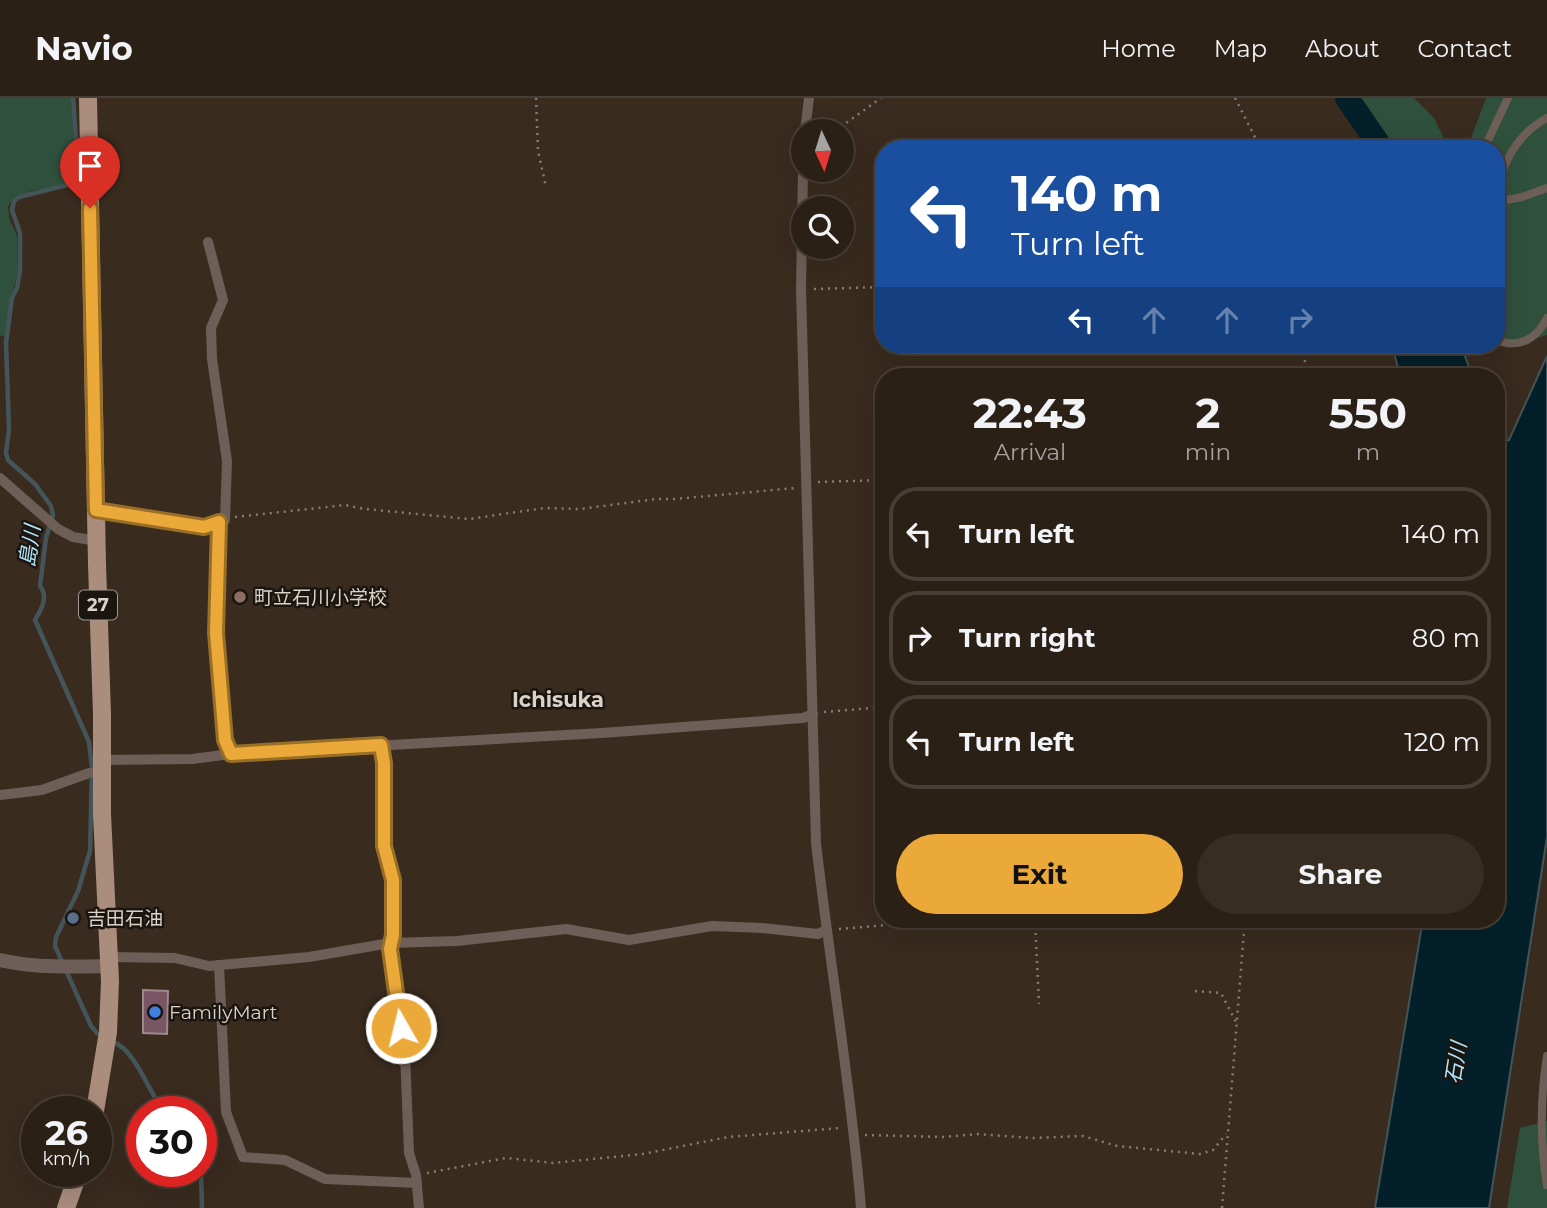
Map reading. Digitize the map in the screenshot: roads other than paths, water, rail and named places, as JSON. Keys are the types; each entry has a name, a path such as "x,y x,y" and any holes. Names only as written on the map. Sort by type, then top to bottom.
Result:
{"main road":[{"name":"27","path":"88,98 102,814 109,962 108,1032 97,1096"},
{"path":"66,1208 73,1187"}],"street":[{"path":"806,119 809,98"},
{"path":"1488,140 1508,98"},
{"path":"1505,166 1517,142 1533,125 1547,118"},
{"path":"803,182 801,289 817,843 826,930 854,1131 861,1208"},
{"path":"1505,200 1547,188"},
{"path":"208,242 223,300 212,328 212,359 227,461 216,633 225,740 231,754"},
{"path":"1505,343 1520,343 1534,338 1547,318"},
{"path":"0,478 58,529 73,537 97,541"},
{"path":"96,510 204,527 222,521"},
{"path":"0,795 42,790 103,766 231,754 602,733 803,718 813,715"},
{"path":"381,745 384,763 384,846 393,880 393,935 390,943 405,1054 409,1153 416,1179 419,1208"},
{"path":"0,960 52,967 175,958 209,966 309,957 390,943 457,941 566,929 629,940 712,926 818,934 826,930"},
{"path":"219,965 226,1112 243,1157 285,1160 325,1179 416,1179"},
{"path":"1547,1056 1541,1092 1542,1155 1547,1185"}],"water":[{"path":"1394,354 1464,354 1469,368 1398,368"},
{"name":"石川","path":"1547,356 1547,837 1489,1208 1375,1208 1422,928 1505,928 1505,441 1509,440"}],"waterway":[{"name":"島川","path":"73,98 78,167 75,180 71,184 19,197 14,201 12,210 20,233 20,271 12,298 6,343 9,429 6,453 8,460 35,484 51,506 53,515 46,538 40,586 44,599 35,620 89,742 92,767 90,851 78,891 56,937 55,946 91,1026 97,1033"},
{"path":"1347,98 1376,140"},
{"name":"島川","path":"113,1042 121,1046 135,1062 154,1096"},
{"name":"島川","path":"201,1187 202,1208"}],"place":[{"name":"町立石川小学校","path":"240,597"},
{"name":"吉田石油","path":"73,918"},
{"name":"FamilyMart","path":"155,1012"}],"district":[{"name":"Ichisuka","path":"558,700"}]}
